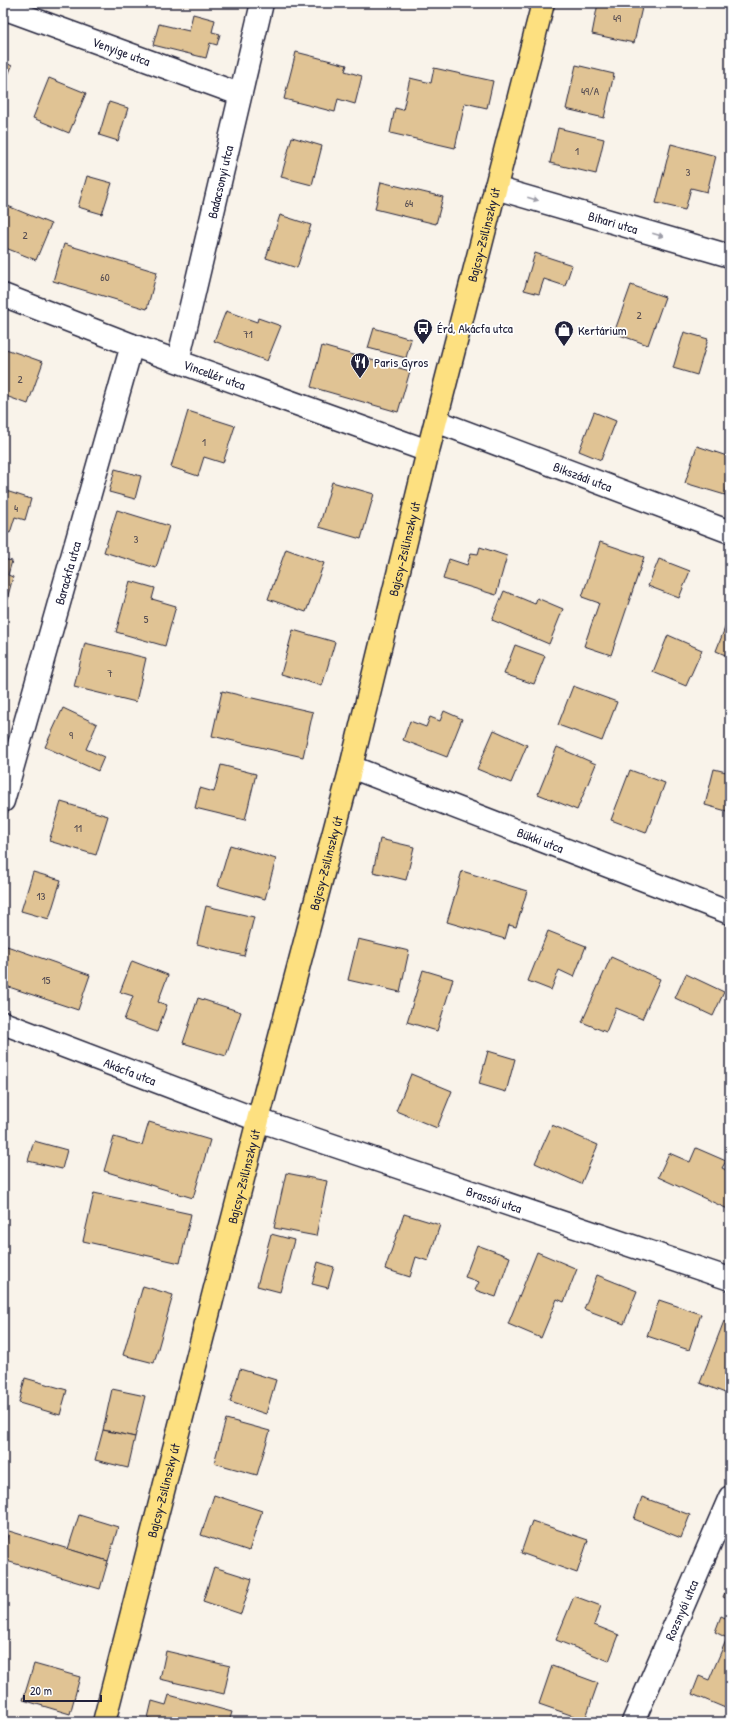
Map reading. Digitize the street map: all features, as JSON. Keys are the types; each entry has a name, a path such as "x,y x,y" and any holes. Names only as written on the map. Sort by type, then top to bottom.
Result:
{"main road":[{"name":"Bajcsy-Zsilinszky út","path":"104,1722 258,1120 351,767 428,451 542,3"}],"street":[{"name":"Badacsonyi utca","path":"178,361 239,94 262,3"},
{"name":"Venyige utca","path":"3,8 239,94"},
{"name":"Bihari utca","path":"496,188 730,256"},
{"name":"Vincellér utca","path":"3,295 132,345 428,451"},
{"name":"Barackfa utca","path":"3,801 132,345"},
{"name":"Bikszádi utca","path":"436,421 730,532"},
{"name":"Bükki utca","path":"351,767 730,913"},
{"name":"Akácfa utca","path":"3,1023 258,1120"},
{"name":"Brassói utca","path":"258,1120 730,1279"},
{"name":"Rozsnyói utca","path":"633,1722 730,1497"}],"building":[{"path":"598,3 643,3 634,43 592,34"},
{"path":"193,14 215,20 212,32 220,34 217,45 210,43 206,58 153,45 159,24 189,31"},
{"path":"296,52 347,65 345,71 362,76 355,104 338,99 335,112 284,99"},
{"path":"3,61 12,66 3,87"},
{"path":"576,65 614,74 604,118 566,109"},
{"path":"434,68 493,81 487,108 465,103 455,148 390,133 395,108 403,110 410,78 431,83"},
{"path":"49,78 86,93 69,133 33,118"},
{"path":"109,102 128,108 118,141 99,135"},
{"path":"558,128 604,139 596,174 550,163"},
{"path":"292,137 322,146 312,185 281,177"},
{"path":"671,144 716,156 707,192 691,188 685,210 656,203"},
{"path":"87,176 112,183 102,214 78,207"},
{"path":"381,182 443,197 436,224 375,209"},
{"path":"3,204 51,224 36,260 3,247"},
{"path":"280,215 311,225 297,268 266,258"},
{"path":"64,244 157,272 147,309 53,281"},
{"path":"535,253 572,265 565,286 544,279 539,294 524,290"},
{"path":"631,285 665,297 648,345 614,333"},
{"path":"226,311 257,322 258,318 281,326 267,361 214,341"},
{"path":"374,328 411,339 406,358 368,348"},
{"path":"684,332 708,339 697,375 673,368"},
{"name":"Paris Gyros","path":"322,346 410,371 398,412 311,387"},
{"path":"3,348 43,362 28,404 3,395"},
{"path":"188,411 235,426 223,463 204,457 198,476 171,467"},
{"path":"594,412 616,421 601,460 579,451"},
{"path":"697,446 730,457 730,479 725,495 685,483"},
{"path":"115,469 141,476 135,499 109,492"},
{"path":"730,479 730,497 725,495"},
{"path":"332,482 374,494 361,539 319,527"},
{"path":"3,490 31,499 25,520 15,517 10,533 3,531"},
{"path":"117,510 169,526 156,568 104,552"},
{"path":"600,542 644,557 611,655 584,646 599,603 582,597"},
{"path":"480,547 507,556 496,595 443,579 449,559 467,565 471,553 478,554"},
{"path":"286,549 324,563 306,612 268,599"},
{"path":"3,559 12,561 8,575 13,577 6,603 3,602"},
{"path":"659,559 690,571 679,598 648,586"},
{"path":"130,581 155,588 152,599 176,606 165,646 116,632"},
{"path":"504,591 535,604 537,598 563,609 549,644 492,620"},
{"path":"730,615 730,657 716,651"},
{"path":"293,630 335,642 322,686 281,674"},
{"path":"668,635 702,650 686,686 653,672"},
{"path":"85,643 146,658 136,702 74,687"},
{"path":"515,645 545,656 534,684 504,674"},
{"path":"573,686 617,702 602,741 558,725"},
{"path":"222,691 313,712 303,757 212,736"},
{"path":"63,708 97,724 86,749 104,757 98,771 45,747"},
{"path":"444,711 462,719 447,757 403,740 410,721 426,727 430,717 440,721"},
{"path":"494,730 527,745 511,783 477,769"},
{"path":"557,747 596,764 577,810 538,794"},
{"path":"221,765 256,774 245,820 195,808 200,788 214,792"},
{"path":"714,769 730,773 730,812 705,805"},
{"path":"630,770 665,783 646,833 611,820"},
{"path":"61,802 108,816 96,855 49,841"},
{"path":"380,839 414,847 406,880 373,872"},
{"path":"230,845 276,859 265,899 218,886"},
{"path":"462,871 527,891 516,927 509,925 505,939 447,922"},
{"path":"33,872 61,880 49,919 21,911"},
{"path":"206,906 254,917 244,956 197,944"},
{"path":"548,931 586,946 574,977 559,970 551,990 528,981"},
{"path":"358,939 409,951 400,992 348,980"},
{"path":"4,945 90,975 78,1010 3,985"},
{"path":"611,957 660,979 642,1019 616,1008 606,1032 582,1022"},
{"path":"132,961 168,975 158,1002 167,1005 157,1032 124,1020 133,996 120,992"},
{"path":"423,970 453,979 437,1031 407,1022"},
{"path":"686,974 724,992 713,1016 675,998"},
{"path":"198,998 241,1012 226,1056 183,1043"},
{"path":"488,1051 515,1059 506,1092 479,1084"},
{"path":"411,1074 452,1091 437,1128 396,1111"},
{"path":"149,1122 210,1140 193,1198 104,1171 114,1137 142,1145"},
{"path":"552,1125 598,1145 581,1184 535,1163"},
{"path":"34,1141 67,1150 62,1169 28,1161"},
{"path":"696,1148 726,1161 722,1168 730,1172 730,1210 658,1177 669,1153 690,1162"},
{"path":"286,1173 327,1181 316,1236 274,1228"},
{"path":"94,1193 191,1214 180,1263 83,1241"},
{"path":"404,1214 440,1225 428,1261 416,1257 410,1277 385,1269"},
{"path":"271,1234 294,1240 280,1292 257,1286"},
{"path":"477,1245 510,1257 496,1297 475,1290 479,1282 465,1277"},
{"path":"537,1252 577,1269 564,1302 557,1299 541,1338 508,1324"},
{"path":"318,1262 334,1267 328,1288 312,1284"},
{"path":"597,1275 637,1291 624,1324 584,1309"},
{"path":"143,1286 173,1295 154,1363 123,1355"},
{"path":"659,1300 701,1314 689,1350 647,1336"},
{"path":"724,1321 730,1324 730,1395 700,1383"},
{"path":"240,1369 276,1380 266,1414 230,1402"},
{"path":"25,1378 67,1390 60,1415 19,1403"},
{"path":"112,1389 145,1396 135,1437 103,1430"},
{"path":"226,1419 270,1431 257,1475 214,1463"},
{"path":"103,1430 135,1437 128,1468 95,1460"},
{"path":"214,1495 262,1511 249,1551 201,1535"},
{"path":"642,1497 690,1515 681,1538 634,1519"},
{"path":"79,1515 118,1527 108,1561 68,1549"},
{"path":"532,1521 588,1540 577,1573 521,1553"},
{"path":"9,1531 108,1561 100,1589 3,1560 3,1553"},
{"path":"214,1567 252,1579 241,1614 203,1601"},
{"path":"730,1581 730,1600 723,1597"},
{"path":"574,1596 601,1606 594,1625 619,1635 609,1661 556,1640"},
{"path":"721,1616 730,1620 730,1710 692,1694 699,1676 709,1680 727,1638 715,1632"},
{"path":"166,1651 230,1666 224,1694 160,1679"},
{"path":"34,1664 80,1677 70,1714 23,1700"},
{"path":"552,1666 598,1683 585,1720 539,1704"},
{"path":"169,1695 232,1712 229,1722 161,1722 148,1718 152,1701 166,1705"}],"place":[{"name":"Érd, Akácfa utca","path":"423,345"},
{"name":"Kertárium","path":"564,347"},
{"name":"Paris Gyros","path":"360,379"}]}
